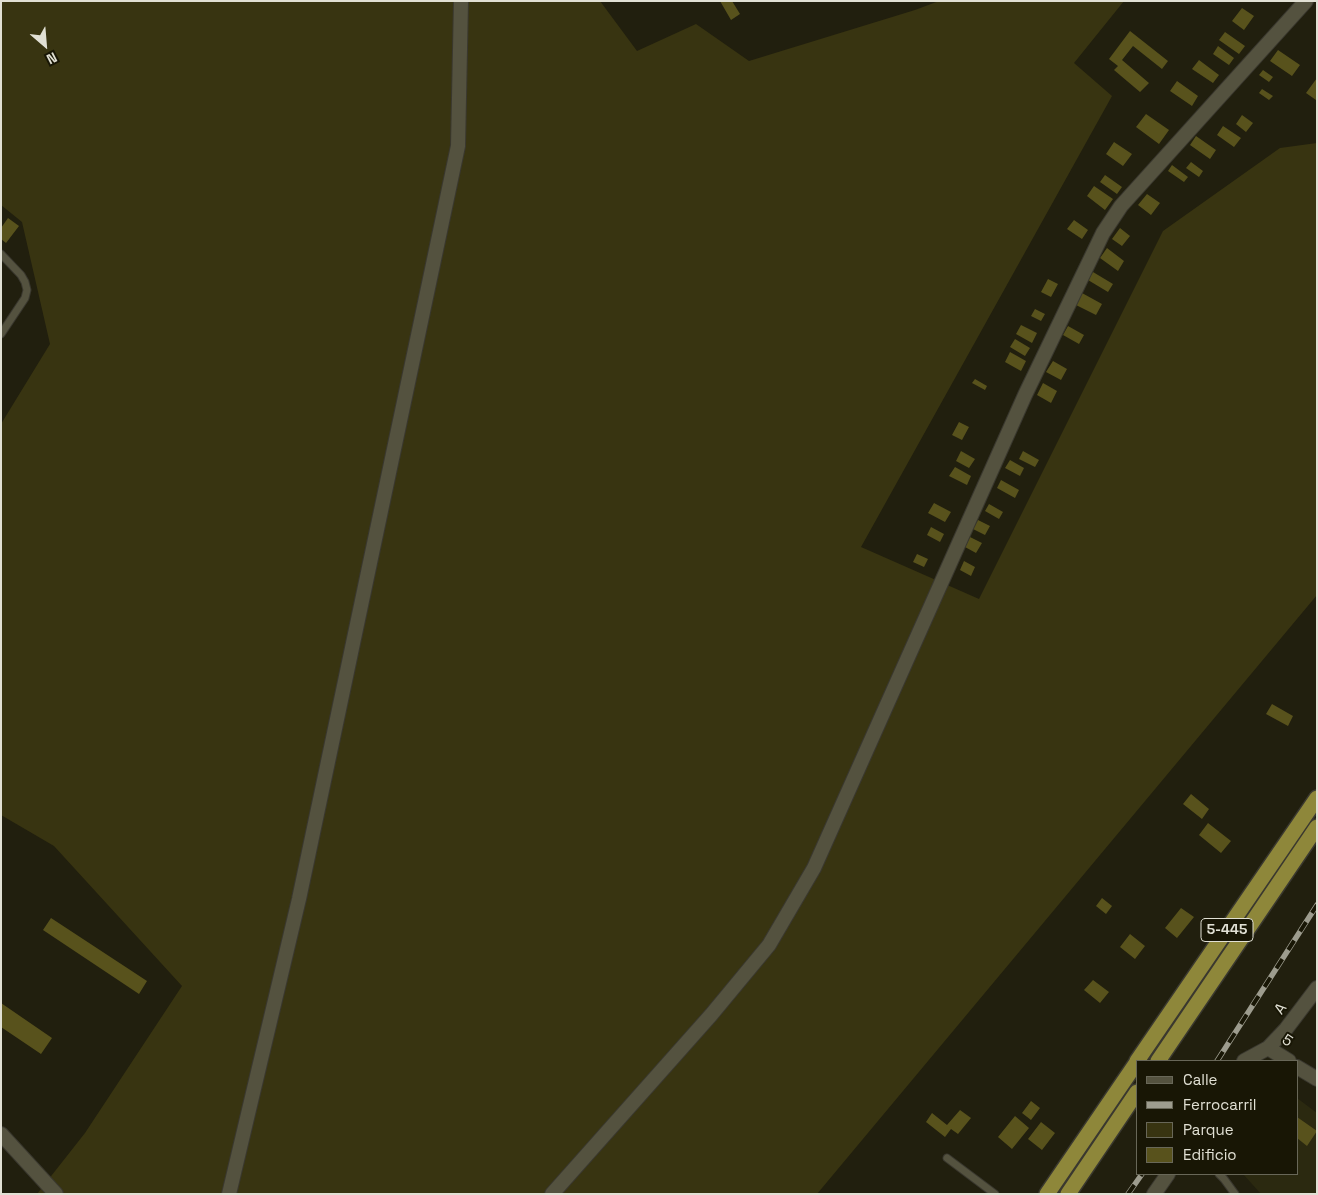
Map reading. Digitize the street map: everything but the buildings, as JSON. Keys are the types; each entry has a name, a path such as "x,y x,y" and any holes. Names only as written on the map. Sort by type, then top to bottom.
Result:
{"highway":[{"name":"5-445","path":"1138,1060 1317,798"},
{"name":"5-445","path":"1159,1060 1317,827"},
{"name":"5-445","path":"1046,1194 1136,1063"},
{"path":"1068,1194 1136,1093"}],"street":[{"path":"229,1194 299,899 458,146 461,1"},
{"path":"552,1194 711,1015 769,945 814,868 1025,395 1103,233 1121,206 1306,1"},
{"name":"A","path":"1246,1060 1268,1048 1286,1029 1317,988"},
{"name":"5","path":"1268,1048 1287,1060"},
{"name":"5","path":"1298,1067 1317,1080"},
{"path":"1,1134 56,1194"},
{"path":"1154,1194 1167,1175"}],"lane":[{"path":"1,254 20,275 25,282 27,290 25,298 1,334"},
{"path":"948,1158 995,1194"},
{"path":"1219,1175 1235,1194"}],"shaded area":[{"path":"1298,1099 1317,1113 1317,1194 1261,1194 1244,1175 1298,1175"}],"green space":[{"path":"1,1 600,1 637,51 696,24 749,61 939,1 1124,1 1074,63 1112,96 861,547 979,599 1163,231 1280,148 1317,143 1317,595 817,1194 37,1194 85,1133 182,986 54,846 1,815 1,424 50,344 22,222 1,205"}],"railway":[{"path":"1218,1060 1317,905"},
{"path":"1128,1194 1141,1175"}]}
